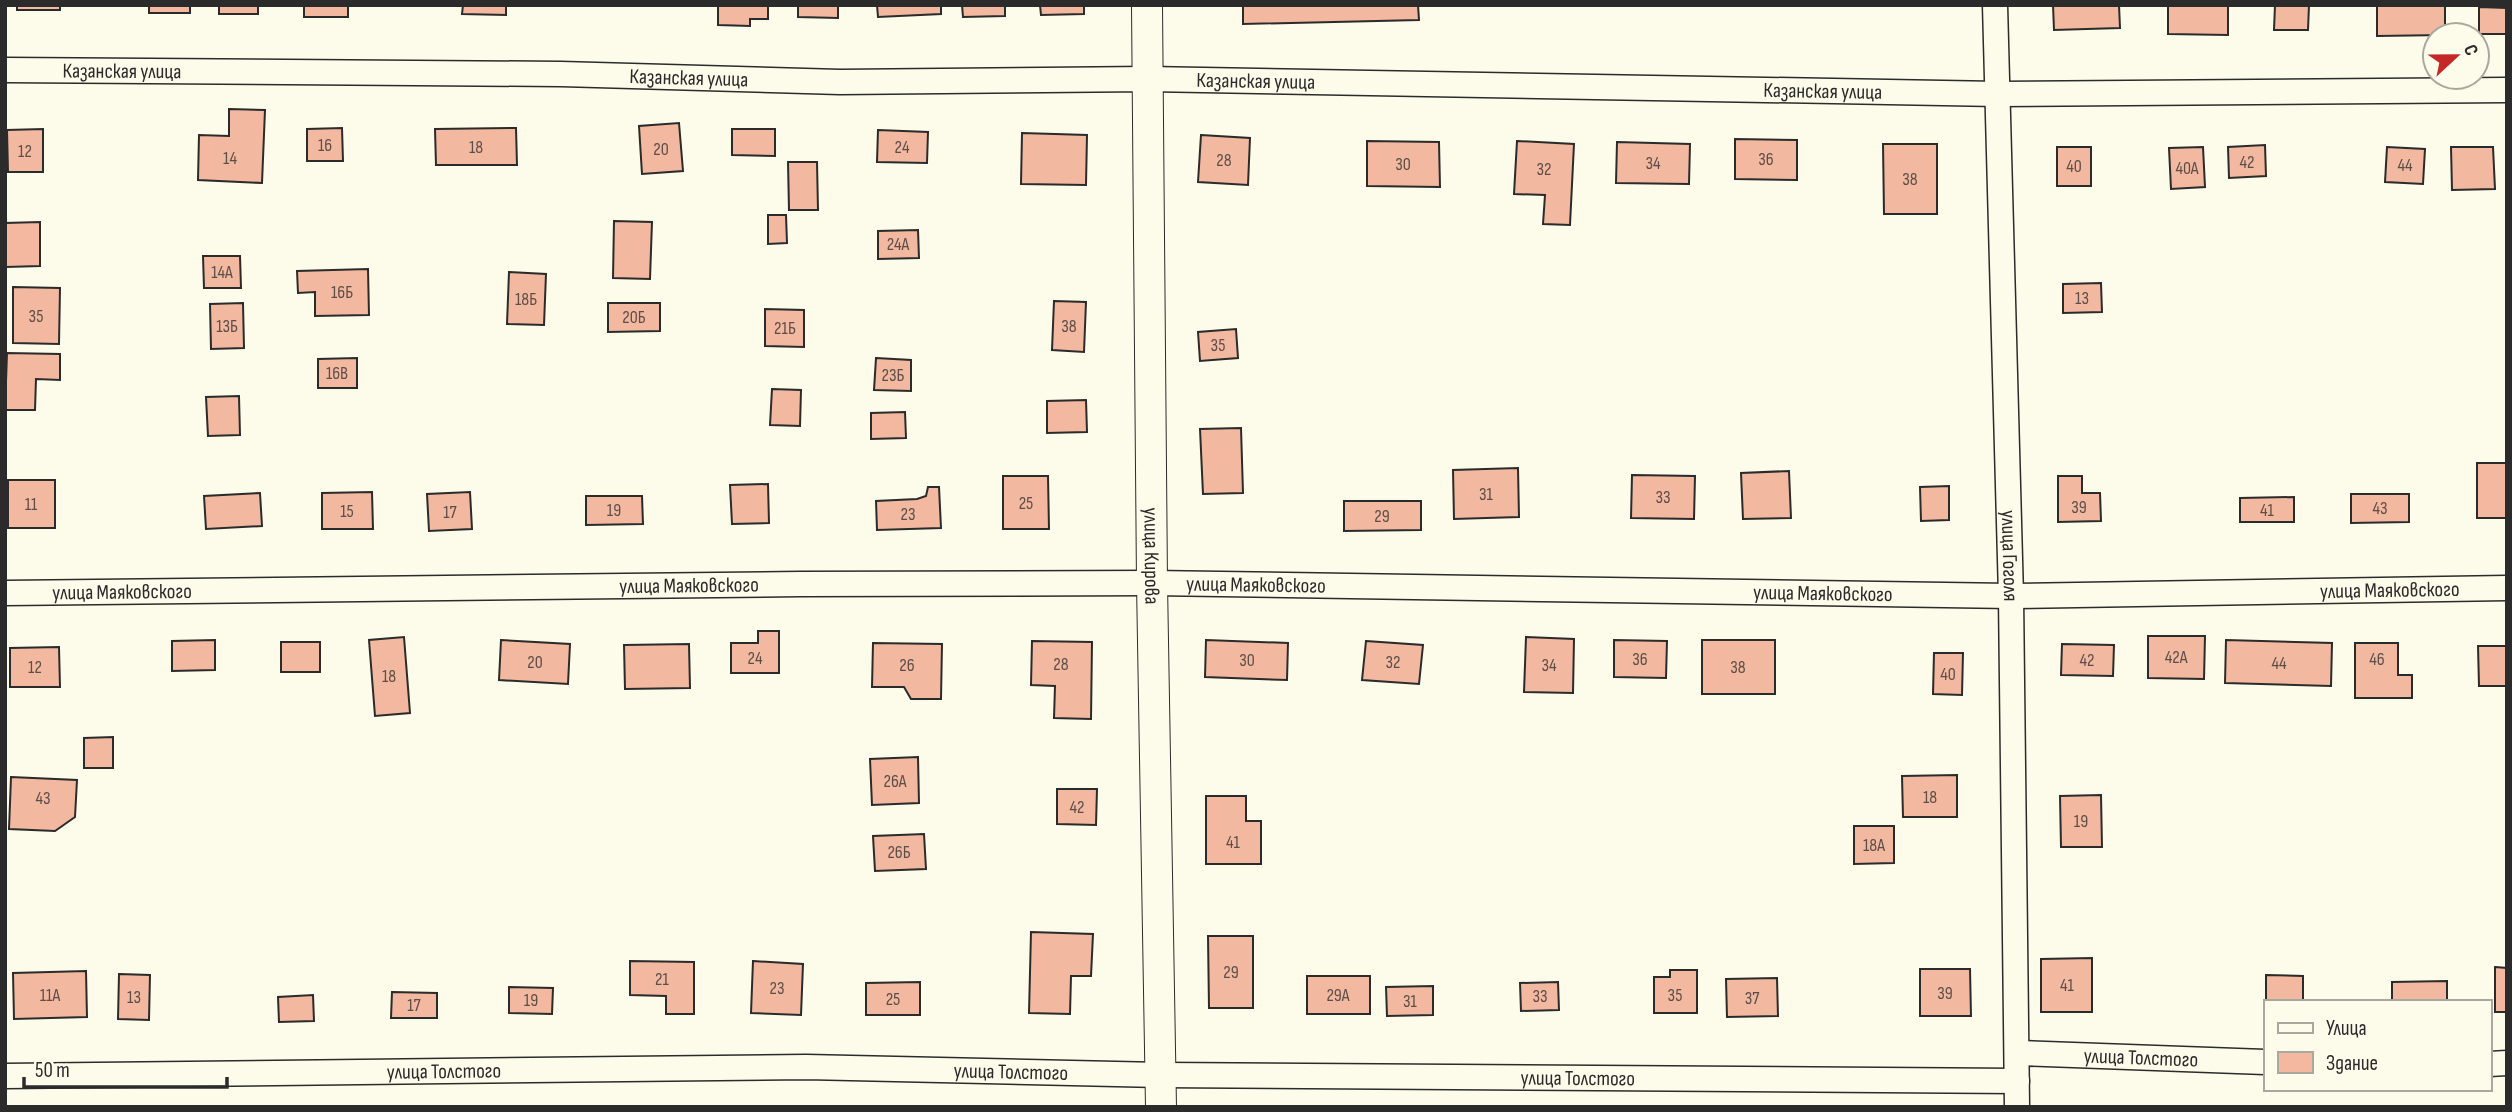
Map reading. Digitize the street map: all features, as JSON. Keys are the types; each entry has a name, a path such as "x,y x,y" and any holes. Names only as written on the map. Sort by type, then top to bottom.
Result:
{"street":[{"name":"улица Кирова","path":"1147,5 1152,583 1161,1107"},
{"name":"улица Гоголя","path":"1995,5 2011,596 2017,1107"},
{"name":"Казанская улица","path":"5,70 561,74 840,82 1148,79 1997,94 2507,90"},
{"name":"улица Маяковского","path":"5,593 800,583 1152,583 2011,596 2507,588"},
{"name":"улица Толстого","path":"2017,1054 2264,1062"},
{"name":"улица Толстого","path":"5,1076 806,1067 1160,1075 2018,1082"}],"building":[{"path":"17,5 60,5 60,10 17,10"},
{"path":"149,5 190,5 190,13 149,13"},
{"path":"219,5 258,5 258,14 219,14"},
{"path":"304,5 348,5 348,17 304,17"},
{"path":"463,5 506,5 506,15 462,14"},
{"path":"718,5 768,5 768,19 750,19 750,26 718,25"},
{"path":"798,5 838,5 838,18 798,17"},
{"path":"877,5 941,5 941,14 878,17"},
{"path":"962,5 1005,5 1005,16 963,17"},
{"path":"1040,5 1084,5 1084,14 1041,15"},
{"path":"1243,5 1418,5 1419,20 1243,24"},
{"path":"2053,5 2119,5 2120,28 2054,30"},
{"path":"2168,5 2228,5 2228,35 2168,34"},
{"path":"2275,5 2309,5 2308,30 2274,30"},
{"path":"2377,5 2445,5 2445,21 2421,21 2421,35 2377,36"},
{"path":"2479,7 2507,8 2507,34 2491,34 2491,21 2479,21"},
{"path":"229,109 265,110 262,183 198,180 199,135 229,136"},
{"path":"679,123 683,171 642,174 639,126"},
{"path":"342,128 343,161 307,161 307,129"},
{"path":"516,128 517,165 436,165 435,129"},
{"path":"43,129 43,172 8,172 7,130"},
{"path":"732,129 775,129 775,156 732,155"},
{"path":"878,130 928,132 927,163 877,162"},
{"path":"1022,133 1087,135 1086,185 1021,184"},
{"path":"1201,135 1250,138 1248,185 1198,182"},
{"path":"1735,139 1797,140 1797,180 1735,179"},
{"path":"1367,141 1439,142 1440,187 1367,186"},
{"path":"1517,141 1574,144 1570,225 1543,224 1545,195 1514,194"},
{"path":"1617,142 1690,144 1689,184 1616,183"},
{"path":"1883,144 1937,144 1937,214 1884,214"},
{"path":"2265,145 2266,176 2229,178 2228,147"},
{"path":"2057,147 2091,147 2091,186 2057,186"},
{"path":"2203,147 2205,187 2171,189 2169,148"},
{"path":"2387,147 2425,149 2423,184 2385,182"},
{"path":"2451,147 2493,147 2495,189 2452,190"},
{"path":"788,162 817,162 818,210 789,210"},
{"path":"768,215 786,215 787,243 768,244"},
{"path":"614,221 652,222 650,279 613,278"},
{"path":"40,222 40,266 6,267 5,223"},
{"path":"918,230 919,258 878,259 878,231"},
{"path":"203,256 240,256 241,288 204,288"},
{"path":"368,269 369,315 315,316 315,292 298,293 297,271"},
{"path":"509,272 546,274 544,325 507,324"},
{"path":"2101,283 2102,312 2063,313 2063,284"},
{"path":"13,287 60,288 59,344 13,343"},
{"path":"1054,301 1086,302 1084,352 1052,350"},
{"path":"243,303 244,348 211,349 210,304"},
{"path":"608,303 660,303 660,331 608,332"},
{"path":"765,309 804,310 804,347 765,346"},
{"path":"1236,329 1238,358 1200,361 1198,332"},
{"path":"7,353 60,354 60,380 36,379 35,410 5,410"},
{"path":"357,358 357,388 318,388 318,359"},
{"path":"876,358 911,360 911,391 874,390"},
{"path":"772,389 801,390 800,426 770,425"},
{"path":"239,396 240,435 208,436 206,397"},
{"path":"1086,400 1087,432 1047,433 1047,401"},
{"path":"905,412 906,438 871,439 871,413"},
{"path":"1241,428 1243,493 1203,494 1200,429"},
{"path":"2477,463 2507,463 2507,518 2477,518"},
{"path":"1518,468 1519,517 1454,519 1453,470"},
{"path":"1789,471 1791,518 1743,519 1741,473"},
{"path":"1632,475 1695,476 1694,519 1631,518"},
{"path":"1003,476 1048,476 1049,529 1003,529"},
{"path":"2058,476 2082,476 2082,493 2100,493 2101,521 2058,522"},
{"path":"8,480 55,480 55,528 8,528"},
{"path":"768,484 769,523 732,524 730,485"},
{"path":"1949,486 1949,520 1921,521 1920,487"},
{"path":"928,487 939,487 941,528 877,530 876,501 917,499 926,496"},
{"path":"372,492 373,529 322,529 322,493"},
{"path":"470,492 472,529 429,531 427,494"},
{"path":"260,493 262,526 206,529 204,496"},
{"path":"2351,494 2409,494 2409,522 2351,523"},
{"path":"586,496 642,496 643,524 586,525"},
{"path":"2294,497 2294,522 2240,522 2240,498"},
{"path":"1344,501 1421,501 1421,530 1344,531"},
{"path":"758,631 779,631 779,673 731,673 731,643 758,643"},
{"path":"2148,636 2205,636 2204,679 2148,678"},
{"path":"404,637 410,713 375,716 369,640"},
{"path":"1526,637 1574,639 1573,693 1524,692"},
{"path":"215,640 215,670 172,671 172,641"},
{"path":"501,640 570,644 568,684 499,680"},
{"path":"1206,640 1288,643 1287,680 1205,677"},
{"path":"1614,640 1667,641 1666,678 1614,677"},
{"path":"1702,640 1775,640 1775,694 1702,694"},
{"path":"2226,640 2332,643 2331,686 2225,683"},
{"path":"1032,641 1092,642 1091,719 1054,718 1055,686 1031,685"},
{"path":"1366,641 1423,645 1419,684 1362,680"},
{"path":"281,642 320,642 320,672 281,672"},
{"path":"873,643 942,644 941,699 911,699 904,687 872,687"},
{"path":"2355,643 2398,643 2398,675 2412,675 2412,698 2355,698"},
{"path":"689,644 690,688 625,689 624,645"},
{"path":"2062,644 2114,645 2113,676 2061,675"},
{"path":"2478,646 2507,646 2507,686 2479,686"},
{"path":"59,647 60,687 10,687 10,648"},
{"path":"1934,653 1963,653 1962,695 1933,694"},
{"path":"113,737 113,768 84,768 84,738"},
{"path":"918,757 919,803 872,805 870,759"},
{"path":"1957,775 1957,817 1903,817 1902,776"},
{"path":"11,777 77,780 75,817 55,831 9,829"},
{"path":"1057,789 1097,789 1096,825 1057,824"},
{"path":"2101,795 2102,847 2061,847 2060,796"},
{"path":"1206,796 1246,796 1246,821 1261,821 1261,864 1206,864"},
{"path":"1854,826 1894,826 1894,863 1854,864"},
{"path":"924,834 926,869 875,871 873,836"},
{"path":"1031,932 1093,934 1091,976 1071,976 1070,1014 1029,1013"},
{"path":"1208,936 1253,936 1253,1008 1209,1008"},
{"path":"2092,958 2092,1012 2041,1012 2041,959"},
{"path":"630,961 694,962 694,1014 666,1014 666,996 630,995"},
{"path":"753,961 803,964 801,1015 751,1013"},
{"path":"2495,967 2507,968 2507,1012 2495,1012"},
{"path":"1920,969 1970,969 1971,1016 1920,1016"},
{"path":"1670,970 1697,970 1697,1013 1654,1013 1654,977 1670,977"},
{"path":"86,971 87,1017 14,1019 13,973"},
{"path":"119,974 150,975 149,1020 118,1019"},
{"path":"2266,975 2303,976 2303,1000 2266,1000"},
{"path":"1307,976 1370,976 1370,1014 1307,1014"},
{"path":"1777,978 1778,1016 1727,1017 1726,979"},
{"path":"2447,981 2447,1000 2392,1000 2392,982"},
{"path":"920,982 920,1015 866,1015 866,983"},
{"path":"1558,982 1559,1010 1521,1011 1520,983"},
{"path":"1433,986 1433,1015 1387,1016 1386,987"},
{"path":"509,987 553,988 552,1014 509,1013"},
{"path":"392,992 437,993 437,1018 391,1018"},
{"path":"313,995 314,1021 279,1022 278,997"}]}
